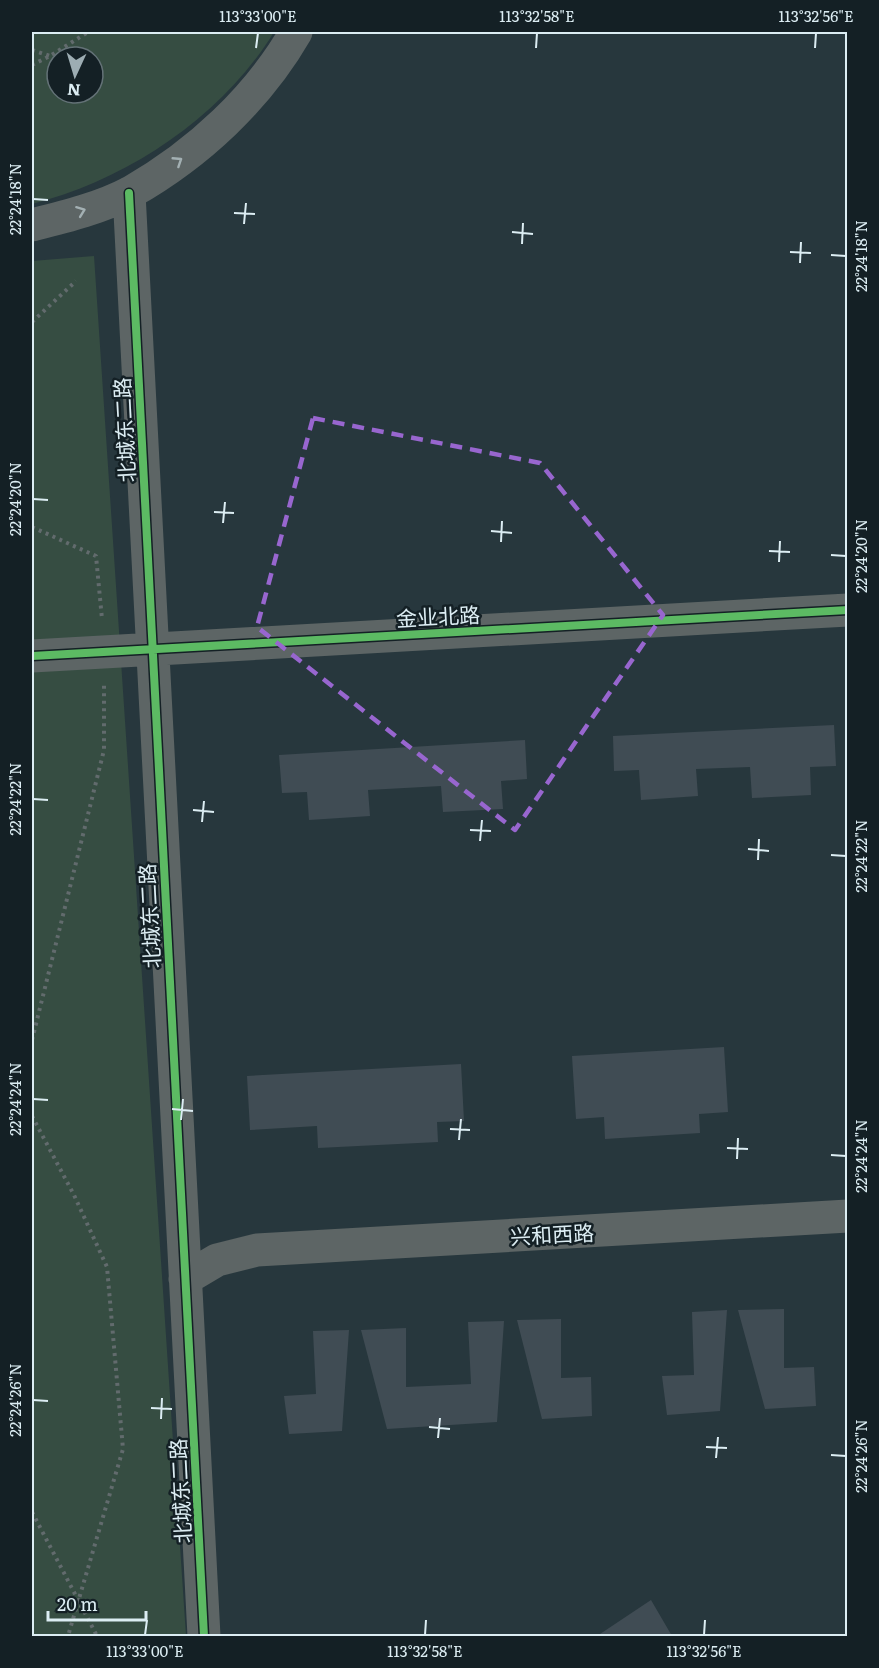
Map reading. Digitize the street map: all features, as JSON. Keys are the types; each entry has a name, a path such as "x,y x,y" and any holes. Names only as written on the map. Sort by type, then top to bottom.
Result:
{"street":[{"path":"32,225 68,216 129,193 188,154 240,107 284,52 296,32"},
{"name":"北城东二路","path":"129,193 204,1636"},
{"name":"金业北路","path":"32,656 848,610"},
{"path":"182,1212 210,1238 257,1250"},
{"name":"兴和西路","path":"257,1250 848,1216"},
{"path":"185,1279 217,1260 257,1250"}],"path":[{"path":"67,45 88,32"},
{"path":"32,322 76,281"},
{"path":"32,527 96,556 105,652 104,750 32,1040"},
{"path":"32,1116 74,1195 107,1267 123,1449 68,1636"},
{"path":"32,1512 97,1636"}],"highlighted area":[{"path":"313,418 540,463 663,615 515,830 257,627"}],"green space":[{"path":"32,32 274,32 253,63 200,117 169,141 137,161 103,179 32,204"},
{"path":"94,256 186,1636 32,1636 32,261"}],"building":[{"path":"834,725 836,766 810,767 811,795 752,798 750,767 696,769 698,796 641,800 639,770 614,771 613,736"},
{"path":"525,740 527,779 501,781 503,809 443,812 441,786 368,790 370,816 309,820 307,792 282,793 279,755"},
{"path":"724,1047 728,1112 699,1114 700,1133 605,1139 604,1117 576,1119 572,1056"},
{"path":"461,1064 464,1121 437,1122 438,1142 318,1148 317,1126 250,1130 247,1076"},
{"path":"784,1309 784,1368 814,1367 816,1406 765,1409 738,1310"},
{"path":"727,1310 720,1411 667,1415 662,1376 694,1375 692,1312"},
{"path":"561,1319 561,1378 591,1377 592,1416 542,1419 517,1320"},
{"path":"504,1321 497,1422 387,1429 361,1330 406,1328 406,1387 471,1384 468,1322"},
{"path":"349,1330 342,1431 289,1434 284,1396 316,1394 313,1331"},
{"path":"651,1600 672,1636 597,1636"}],"cycle path":[{"path":"129,193 204,1636"},
{"path":"32,656 848,610"}]}
